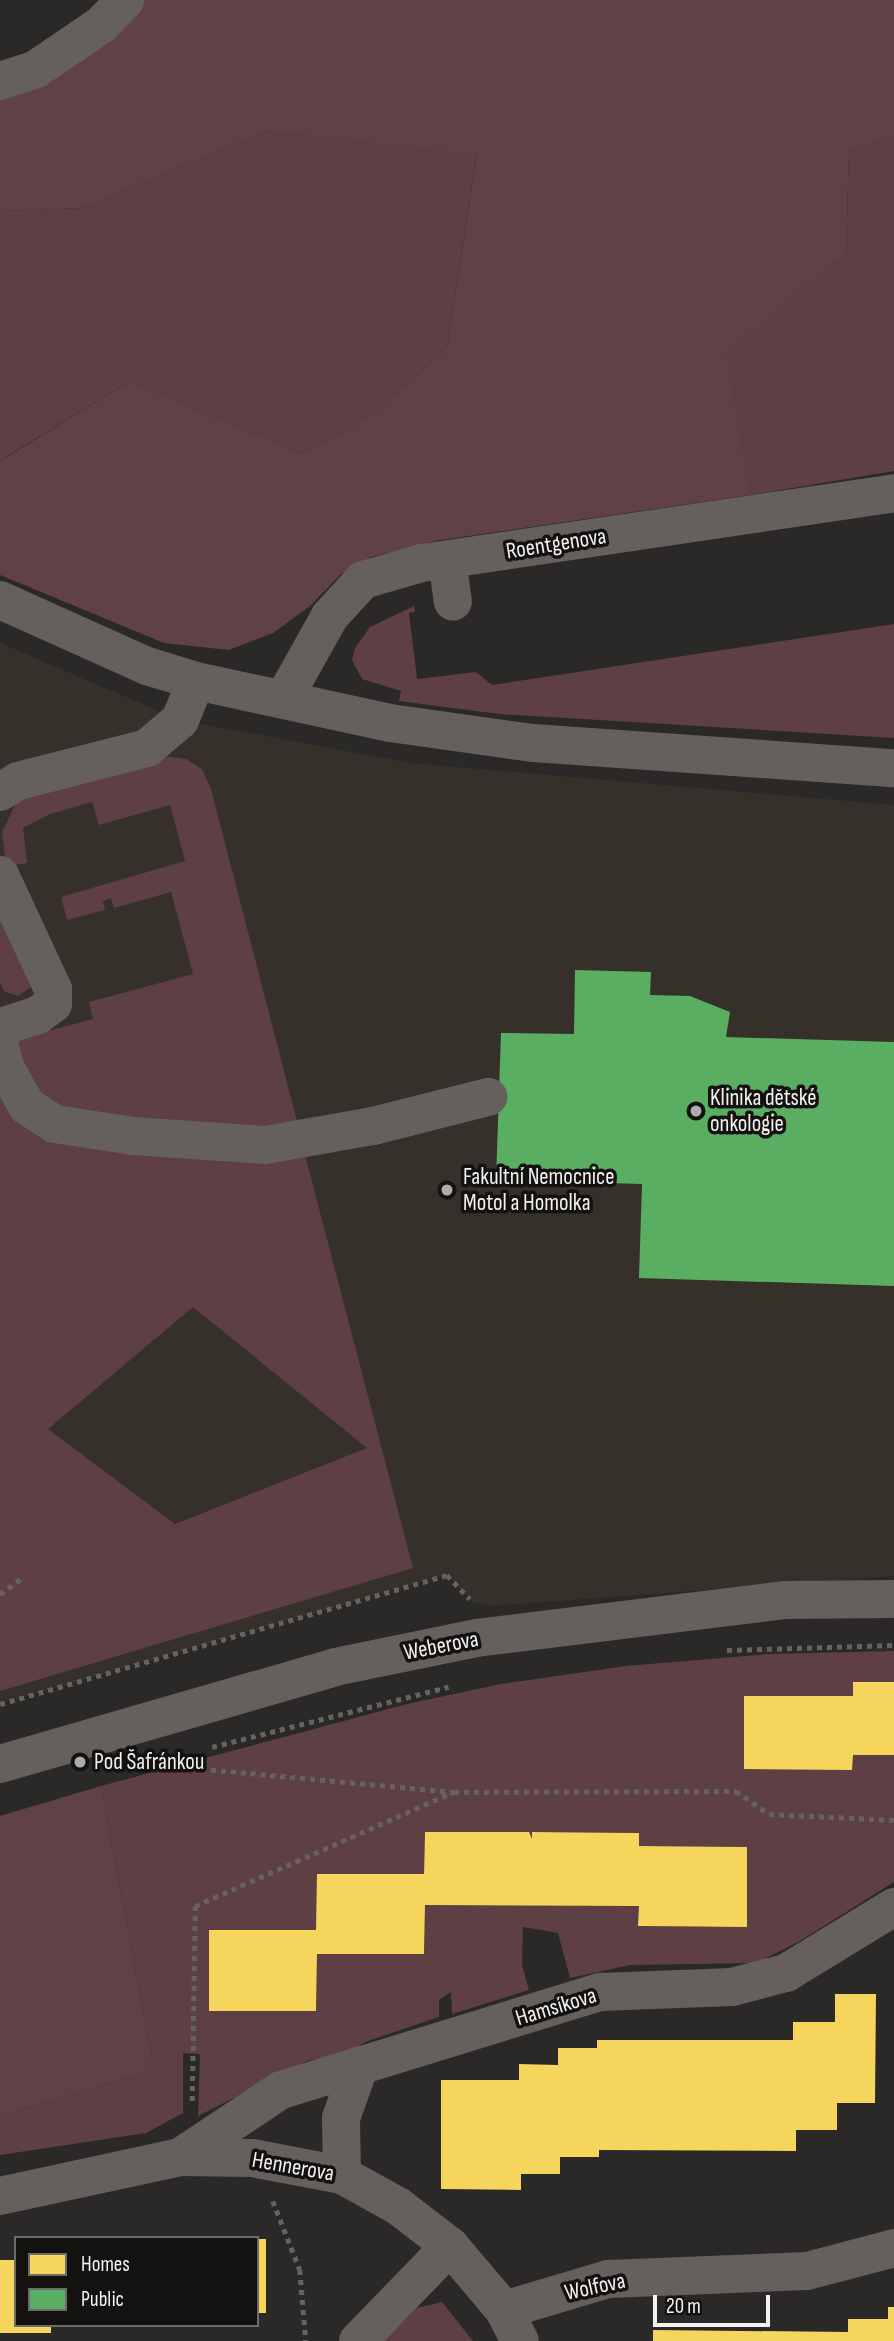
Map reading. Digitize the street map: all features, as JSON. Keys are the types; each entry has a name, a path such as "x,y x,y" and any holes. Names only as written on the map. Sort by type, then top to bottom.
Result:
{"street":[{"path":"0,81 36,69 101,26 125,0"},
{"name":"Roentgenova","path":"283,700 330,616 363,580 447,560 894,493"},
{"path":"447,560 453,602"},
{"path":"0,600 147,666 196,681 390,723 533,743 894,768"},
{"path":"0,792 18,781 148,748 180,720 196,681"},
{"path":"0,875 53,989 53,1004 38,1016 0,1027"},
{"path":"0,1046 5,1067 27,1106 55,1124 133,1136 265,1146 373,1126 488,1097"},
{"name":"Weberova","path":"0,1764 335,1667 476,1638 786,1600 894,1599"},
{"name":"Hamsíkova","path":"180,2157 281,2090 600,1992 732,1987 786,1973 894,1907"},
{"path":"342,2175 341,2118 360,2065"},
{"name":"Hennerova","path":"0,2196 180,2157 252,2158 342,2175 398,2206 450,2246 512,2326"},
{"path":"358,2341 450,2246"},
{"name":"Wolfova","path":"512,2326 608,2279 807,2271 894,2248"}],"path":[{"path":"0,1594 22,1578"},
{"path":"716,1650 894,1645"},
{"path":"209,1748 461,1684"},
{"path":"171,1757 145,1763 454,1792 736,1791 769,1814 894,1820"},
{"path":"180,2157 191,2107 195,1906 454,1792"},
{"path":"252,2158 300,2270 306,2341"}],"shaded area":[{"path":"143,0 894,0 894,137 849,150 846,253 726,354 751,495 435,541 371,557 341,574 310,606 273,633 229,650 164,643 0,575 0,455 7,457 130,381 303,454 370,416 447,348 477,154 267,131 83,208 0,211 0,92"},
{"path":"267,131 477,153 447,348 370,416 303,454 130,381 6,457 0,455 0,211 83,208"},
{"path":"894,137 894,471 751,495 725,354 846,253 849,150"},
{"path":"414,606 415,612 409,613 417,679 476,672 492,685 894,624 894,738 499,714 399,701 401,691 362,679 352,660 355,648 370,627"},
{"name":"Fakultní Nemocnice Motol a Homolka","path":"0,643 180,720 410,763 894,805 894,1576 489,1606 472,1602 447,1575 0,1704"},
{"path":"162,756 186,759 202,769 211,789 299,1129 84,1118 37,1100 11,1041 93,1019 89,1002 193,974 171,892 114,908 111,898 103,901 105,910 67,920 61,897 185,861 170,805 99,825 92,802 50,814 23,828 27,863 6,866 2,832 19,797"},
{"path":"0,911 31,987 18,996 5,992 0,983"},
{"path":"0,1094 305,1155 413,1568 0,1691","holes":["193,1307 367,1448 175,1524 48,1429"]},
{"path":"894,1651 894,1682 853,1682 853,1755 894,1755 894,1882 800,1941 756,1963 630,1965 570,1978 558,1933 523,1927 522,1965 529,1990 452,2014 451,1992 439,2000 439,2017 365,2042 348,2053 307,2061 198,2116 200,2054 183,2053 183,2113 146,2133 0,2155 0,2116 154,2070 101,1786 407,1704 501,1684 626,1666 769,1654","holes":["425,1832 532,1839 532,1832 638,1833 639,1846 747,1847 747,1927 639,1926 639,1906 425,1905 424,1954 317,1954 316,2011 209,2011 209,1930 316,1930 424,1874"]},
{"path":"101,1786 154,2070 0,2116 0,1816"},
{"path":"442,2302 473,2341 383,2341 417,2308"}],"building: Homes":[{"path":"853,1682 894,1682 894,1755 853,1755 852,1770 744,1769 744,1696 853,1696"},
{"path":"425,1832 529,1832 532,1839 532,1832 639,1833 639,1846 747,1847 747,1927 638,1926 639,1906 425,1905 424,1954 317,1954 316,2011 209,2011 209,1930 316,1930 317,1874 424,1874"},
{"path":"835,1994 876,1994 875,2103 837,2103 837,2130 796,2130 796,2151 599,2150 599,2157 560,2157 560,2174 521,2174 521,2190 441,2189 441,2080 519,2080 519,2064 558,2065 558,2048 597,2048 597,2040 793,2040 793,2022 835,2022"},
{"path":"259,2239 266,2239 266,2313 259,2313"},
{"path":"0,2260 14,2260 14,2327 51,2327 51,2333 0,2333"},
{"path":"888,2307 894,2307 894,2341 653,2341 653,2330 848,2332 848,2319 888,2319"}],"building: Public":[{"name":"Klinika dětské onkologie","path":"575,970 651,972 650,995 690,996 730,1012 726,1037 894,1042 894,1286 639,1278 642,1184 496,1180 501,1033 574,1034"}],"place":[{"name":"Klinika dětské onkologie","path":"696,1111"},
{"name":"Fakultní Nemocnice Motol a Homolka","path":"447,1190"},
{"name":"Pod Šafránkou","path":"80,1762"}]}
